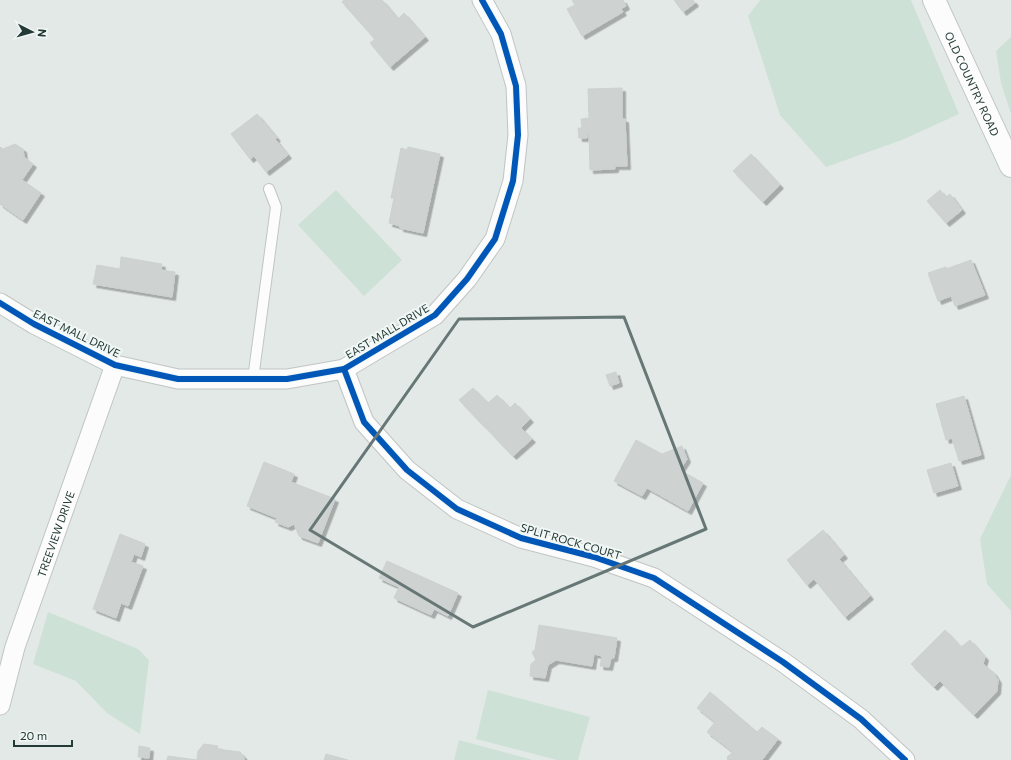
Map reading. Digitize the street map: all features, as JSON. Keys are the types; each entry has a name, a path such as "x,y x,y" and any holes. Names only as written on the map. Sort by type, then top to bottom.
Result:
{"main road":[{"name":"OLD COUNTRY ROAD","path":"934,0 1011,166"}],"street":[{"name":"EAST MALL DRIVE","path":"0,303 34,324 115,365 178,379 287,379 344,368 435,315 467,279 495,239 513,181 518,135 516,86 501,34 482,0"},
{"name":"TREEVIEW DRIVE","path":"0,705 15,647 115,365"},
{"name":"SPLIT ROCK COURT","path":"344,368 364,422 407,470 457,509 521,538 594,557 654,578 783,662 855,715 906,760"}],"lane":[{"path":"253,379 276,207 269,189"}],"highlighted area":[{"path":"624,317 706,529 473,627 310,530 459,319"}],"green space":[{"path":"760,0 911,0 959,114 902,140 826,167 780,115 748,16"},
{"path":"1011,37 1011,114 1001,83 996,51"},
{"path":"336,190 402,260 364,296 298,225"},
{"path":"1011,475 1011,611 987,584 980,539"},
{"path":"48,612 138,649 149,660 140,734 107,713 76,681 33,664"},
{"path":"488,690 590,717 578,760 557,760 476,739"},
{"path":"459,740 533,760 454,760"}],"building":[{"path":"344,0 382,0 398,19 404,13 425,37 390,67 370,43 375,39 342,2"},
{"path":"572,0 623,0 626,6 621,9 623,12 582,36 567,9 575,5"},
{"path":"674,0 693,0 695,3 683,12"},
{"path":"622,88 622,119 625,119 627,166 615,166 615,169 590,170 589,133 587,133 587,138 579,138 578,128 582,128 581,119 589,118 588,89"},
{"path":"257,114 277,138 275,139 288,155 266,172 254,156 250,159 231,134"},
{"path":"15,144 23,149 24,157 33,164 22,180 41,193 23,220 0,204 0,147 3,149"},
{"path":"408,147 440,154 423,233 400,228 400,226 389,223 394,198 391,198 401,148 407,150"},
{"path":"751,154 780,185 763,202 733,171"},
{"path":"940,190 946,197 950,194 962,210 946,223 927,201"},
{"path":"121,257 162,264 161,270 175,272 172,297 93,284 97,265 120,269"},
{"path":"971,260 985,295 955,306 951,296 938,301 928,273 946,267 946,269"},
{"path":"616,372 619,383 610,386 606,375"},
{"path":"473,388 488,403 497,395 510,408 515,403 530,419 521,428 532,439 513,456 459,400"},
{"path":"964,396 981,455 959,461 952,438 946,440 936,404"},
{"path":"636,440 662,454 682,446 687,459 680,470 703,483 688,511 647,488 642,496 614,481"},
{"path":"264,462 294,474 291,482 335,499 318,543 299,536 294,524 288,527 275,522 277,518 247,506"},
{"path":"951,463 958,486 934,493 927,470"},
{"path":"823,530 844,555 839,559 870,596 845,617 814,579 807,585 787,560"},
{"path":"120,534 145,544 141,557 134,554 131,562 143,566 128,606 121,603 116,618 93,609"},
{"path":"387,561 458,593 448,616 434,609 431,615 394,598 399,587 379,578"},
{"path":"539,625 617,638 614,658 611,658 609,667 600,666 602,656 594,654 592,666 556,660 548,665 545,678 530,676 531,664 536,660 532,652 535,650"},
{"path":"945,630 961,647 970,640 985,657 983,664 993,672 998,680 997,691 974,715 940,681 934,687 911,664"},
{"path":"710,692 757,732 762,727 778,739 762,760 728,760 727,757 733,752 707,732 715,722 697,708"},
{"path":"204,744 218,746 217,749 240,752 244,757 244,760 197,760 198,751"},
{"path":"139,746 150,748 149,758 138,757"},
{"path":"326,754 348,760 324,760"},
{"path":"168,756 197,760 167,760"}],"cycle path":[{"path":"0,303 34,324 115,365 178,379 287,379 344,369 435,315 467,279 495,239 513,181 518,135 516,86 501,34 482,0"},
{"path":"344,369 364,422 407,470 457,509 521,538 594,557 654,578 783,662 861,719 905,760"}]}
